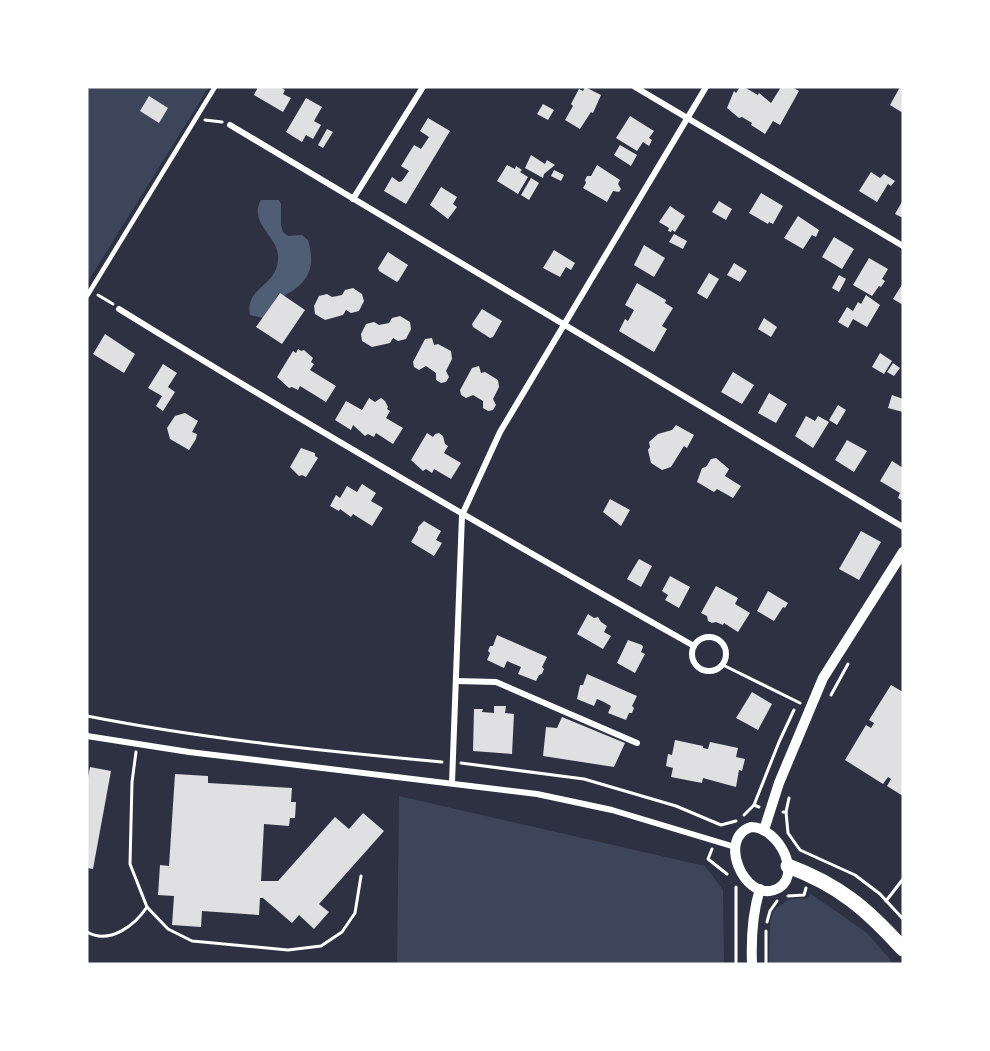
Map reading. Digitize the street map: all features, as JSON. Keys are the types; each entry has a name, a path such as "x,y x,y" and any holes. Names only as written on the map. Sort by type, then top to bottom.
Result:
{"highway":[{"path":"788,866 846,894 869,913 903,949"}],"street":[{"path":"354,199 423,87"},
{"path":"635,87 903,246"},
{"path":"452,783 462,514 500,432 706,87"},
{"path":"230,125 903,527"},
{"path":"119,309 202,361 462,514 694,646"},
{"path":"764,830 779,783 823,678 903,552"},
{"path":"702,638 719,640 727,654 723,665 713,671 702,670 692,657 694,646 702,638"},
{"path":"456,681 496,682 637,743"},
{"path":"87,736 537,794 612,810 735,847"},
{"path":"754,827 764,830 779,843 788,866 786,879 779,887 770,891 760,889 750,883 741,872 736,860 735,847 738,836 754,827"},
{"path":"752,964 753,913 760,889"}],"lane":[{"path":"88,294 215,87"}],"path":[{"path":"191,126 203,120 214,119 230,125"},
{"path":"88,294 107,300 119,309"},
{"path":"827,703 851,659"},
{"path":"723,665 810,709"},
{"path":"137,744 132,782 130,864 147,907 168,929 192,942 288,950 321,946 342,932 355,913 361,876"},
{"path":"786,812 790,794"},
{"path":"722,825 708,859 729,876"},
{"path":"766,964 766,925 770,911 776,902 785,897 804,895 816,857"},
{"path":"886,901 903,879"},
{"path":"734,882 737,890 736,964"},
{"path":"87,932 92,935 115,935 138,921 147,907"}],"shaded area":[{"path":"87,87 209,87 87,283"},
{"path":"261,200 279,200 283,232 288,236 302,235 308,240 311,259 311,266 305,280 284,296 279,293 263,318 250,315 250,305 252,298 274,274 278,255 273,242 260,222 258,208"},
{"path":"399,796 705,866 723,890 724,964 397,964"},
{"path":"811,894 867,933 894,964 769,964 770,924 773,911 789,899 808,898"}],"building":[{"path":"258,87 280,87 285,90 283,94 291,98 283,112 254,95"},
{"path":"585,87 601,95 593,113 591,112 580,129 565,120 579,89 583,91"},
{"path":"740,87 758,95 759,93 771,103 781,87 792,87 799,91 780,125 773,121 765,134 727,108 734,91 736,93"},
{"path":"900,87 903,87 903,113 890,105"},
{"path":"149,96 168,108 159,123 140,111"},
{"path":"306,98 322,107 314,121 321,125 313,139 306,135 302,142 286,132"},
{"path":"543,104 554,110 548,120 537,114"},
{"path":"630,116 654,131 649,138 652,140 649,146 643,142 637,151 616,138"},
{"path":"428,118 450,131 406,204 384,191 392,177 399,182 402,181 409,171 401,166 414,145 421,149 429,137 420,131"},
{"path":"327,129 333,132 323,148 318,145"},
{"path":"620,145 637,155 631,166 614,155"},
{"path":"531,155 545,164 547,160 555,165 544,174 543,178 525,168"},
{"path":"507,165 515,169 516,166 528,177 518,194 497,181"},
{"path":"597,165 620,180 618,184 621,189 619,192 613,191 607,202 583,188 587,176 591,176"},
{"path":"554,170 564,175 561,181 551,176"},
{"path":"871,172 880,178 884,174 895,181 891,186 888,184 877,202 859,191"},
{"path":"531,178 539,183 529,200 521,195"},
{"path":"441,187 457,197 453,204 457,207 448,219 430,205"},
{"path":"761,193 783,206 773,224 769,222 768,224 749,213"},
{"path":"903,200 903,218 895,214"},
{"path":"719,201 732,209 726,220 712,212"},
{"path":"670,206 685,216 675,232 668,231 669,228 659,222"},
{"path":"798,216 819,230 816,237 812,235 803,249 784,238"},
{"path":"674,234 687,241 683,249 669,242"},
{"path":"834,237 854,249 842,269 822,257"},
{"path":"644,245 665,258 654,277 634,265"},
{"path":"554,250 575,263 571,270 566,267 560,277 543,268"},
{"path":"388,252 408,265 397,282 379,271 378,268"},
{"path":"869,258 888,269 882,279 885,281 872,296 853,285"},
{"path":"734,263 747,271 740,282 727,275"},
{"path":"709,273 719,279 707,299 697,293"},
{"path":"839,275 846,279 839,292 832,288"},
{"path":"637,283 666,300 665,303 673,308 662,326 667,329 654,352 619,331 625,319 628,321 634,310 625,305"},
{"path":"903,283 903,305 893,299"},
{"path":"353,288 362,294 364,301 359,311 351,313 346,310 343,315 325,320 315,314 314,306 319,296 342,295 345,290"},
{"path":"280,293 305,310 282,344 256,327"},
{"path":"866,295 880,305 867,327 853,319 848,328 838,322 847,307 853,311"},
{"path":"482,309 502,321 493,337 490,338 472,324"},
{"path":"400,316 410,322 411,329 406,339 398,341 393,338 390,343 372,347 362,341 361,334 366,324 389,323 392,318"},
{"path":"764,318 777,327 771,337 758,329"},
{"path":"105,334 135,354 124,373 93,354"},
{"path":"432,338 434,345 438,344 451,351 452,359 446,371 449,377 446,382 441,383 436,380 436,373 426,366 419,370 414,367 413,362 425,339"},
{"path":"298,349 304,350 313,358 311,362 314,364 310,370 336,386 326,402 300,386 298,390 289,388 277,377 293,351 296,353"},
{"path":"880,353 892,361 884,374 872,367"},
{"path":"893,363 900,368 894,376 887,372"},
{"path":"163,364 177,373 168,387 175,392 163,411 156,406 162,396 148,388"},
{"path":"479,366 481,373 485,372 498,380 499,387 493,399 496,405 493,410 488,411 483,408 483,401 473,395 466,398 461,395 460,390 472,368"},
{"path":"733,372 754,385 742,404 721,392"},
{"path":"769,393 787,404 776,423 758,413"},
{"path":"892,395 903,399 903,412 888,408"},
{"path":"369,398 375,402 381,398 385,401 390,411 386,418 403,428 393,444 376,433 374,437 368,434 365,436 353,425 351,430 335,420 346,401 362,410"},
{"path":"838,405 846,410 837,425 829,420"},
{"path":"185,413 198,421 192,432 197,434 196,439 189,450 170,439 167,428 175,416"},
{"path":"806,416 815,421 818,416 829,422 813,448 795,436"},
{"path":"676,425 694,435 687,448 684,446 671,467 662,470 651,463 649,442 658,434 672,430"},
{"path":"427,433 433,437 439,433 443,436 448,446 444,453 461,463 451,479 434,469 432,473 426,469 423,471 411,460"},
{"path":"847,440 867,451 854,472 835,460"},
{"path":"301,448 315,453 318,458 306,477 299,476 290,467"},
{"path":"716,458 729,469 725,476 741,486 733,498 717,489 714,492 697,482 702,468 706,467 711,459"},
{"path":"892,461 903,468 903,501 898,498 900,493 880,481"},
{"path":"362,484 376,493 371,501 383,508 372,526 353,514 351,517 340,509 339,511 330,506 336,495 340,498 347,486 357,492"},
{"path":"610,499 630,510 621,526 603,512"},
{"path":"424,521 441,531 436,540 442,543 434,556 411,542 418,527"},
{"path":"861,531 881,542 859,580 839,569"},
{"path":"639,559 652,566 641,587 627,579"},
{"path":"670,576 690,587 679,608 665,600 668,595 662,591"},
{"path":"716,586 738,598 735,604 750,613 738,632 724,623 723,625 708,621 707,616 701,613"},
{"path":"768,591 788,603 774,621 757,611"},
{"path":"588,614 594,618 598,617 607,626 604,632 611,636 603,649 577,634"},
{"path":"497,635 547,657 542,667 544,669 542,674 536,681 518,674 521,667 507,661 504,668 487,660 490,646 493,646"},
{"path":"628,640 642,645 641,652 645,654 635,673 617,663"},
{"path":"587,674 637,696 632,706 634,708 632,713 629,713 626,720 608,713 611,706 597,699 594,706 577,699 580,685 583,685"},
{"path":"891,685 903,692 903,796 887,786 891,779 888,777 883,784 845,760 866,725 871,728 874,723 869,720"},
{"path":"752,692 772,704 758,730 736,718"},
{"path":"494,706 506,706 505,713 514,714 512,754 473,751 474,709 494,713"},
{"path":"562,717 625,743 614,767 543,756 546,727 557,728"},
{"path":"675,740 708,749 710,742 738,748 736,757 745,759 742,771 739,770 736,787 703,778 702,783 671,777 673,768 666,766 668,754 672,755"},
{"path":"90,767 111,771 93,869 87,868 87,782"},
{"path":"175,774 208,776 208,783 292,788 291,802 296,802 295,818 290,818 289,826 264,824 261,881 278,881 335,817 349,829 363,813 384,831 319,904 329,912 314,929 299,915 292,923 263,898 260,898 259,915 202,911 201,927 172,925 174,896 158,895 160,865 169,866"}]}
